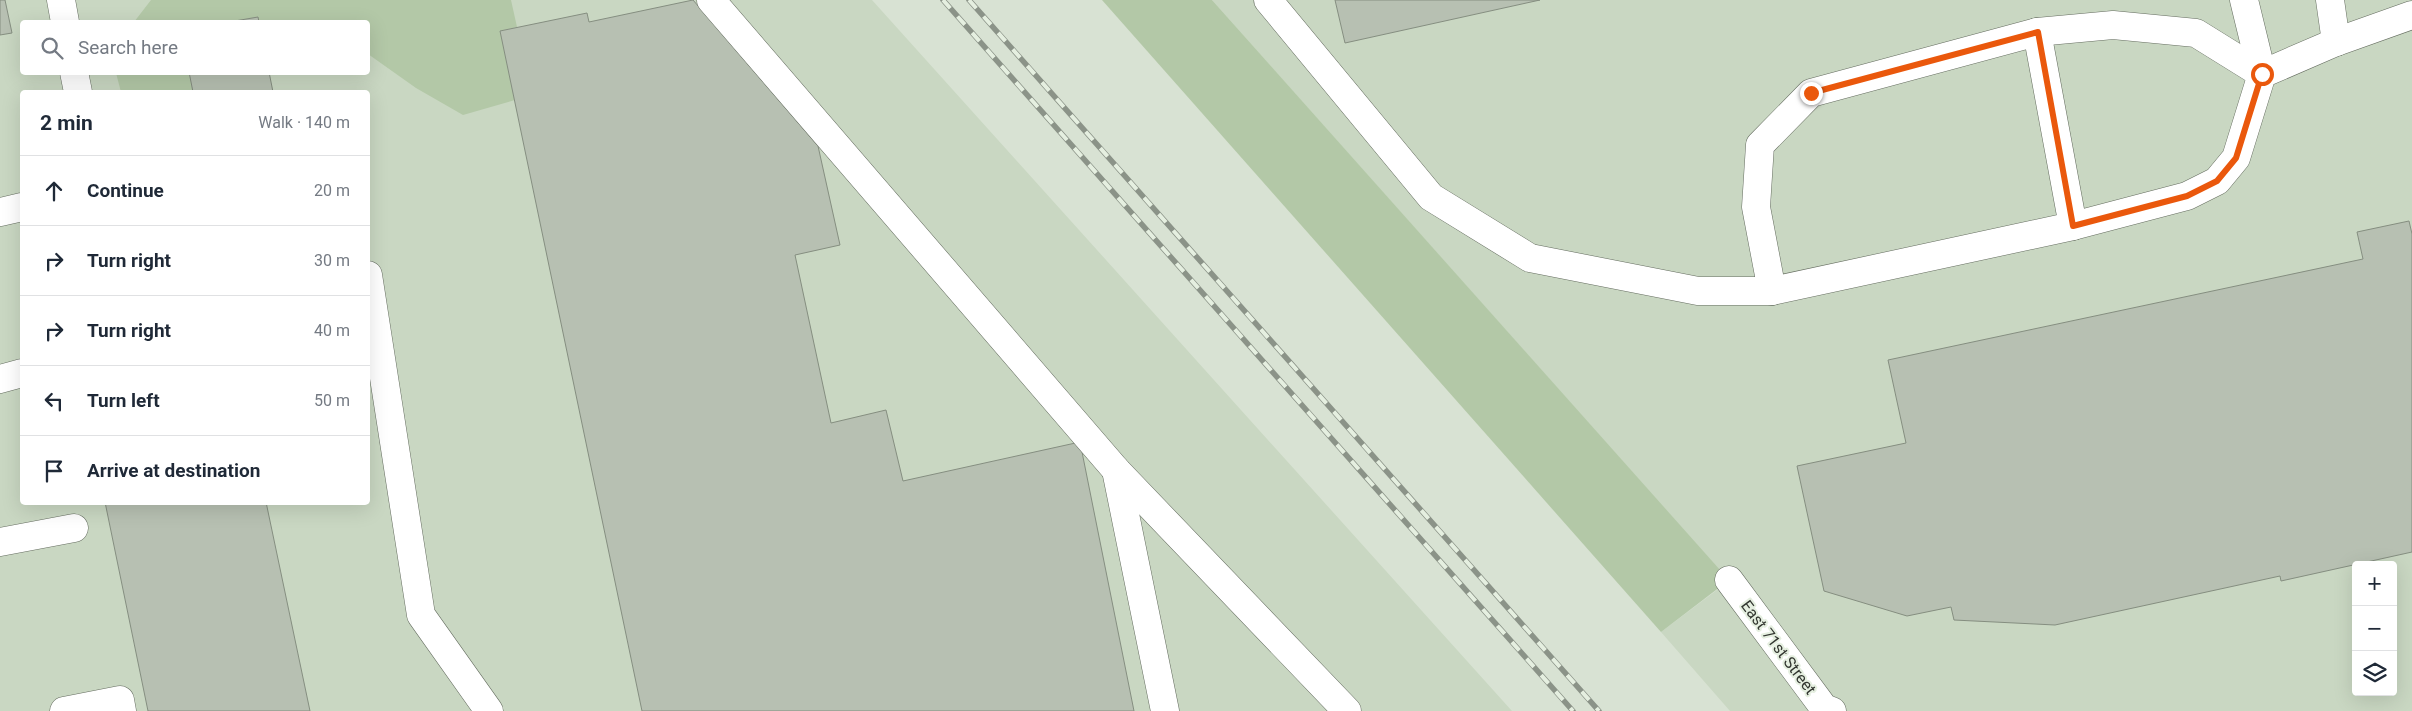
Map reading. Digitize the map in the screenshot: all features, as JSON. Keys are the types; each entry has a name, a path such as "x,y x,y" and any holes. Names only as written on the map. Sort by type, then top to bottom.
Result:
{"lane":[{"path":"61,0 65,20"},
{"path":"711,0 1116,470 1347,711"},
{"path":"1268,0 1431,197 1530,258 1698,291 1772,291 2073,226 2187,196 2217,181 2236,158 2262,74 2244,0"},
{"path":"2330,0 2336,42"},
{"path":"2262,74 2336,42 2412,15"},
{"path":"1772,291 1756,207 1760,144 1811,93 2038,32 2113,25 2196,33 2262,74"},
{"path":"2038,32 2073,226"},
{"path":"75,75 78,90"},
{"path":"0,212 20,207"},
{"path":"370,288 420,615 488,711"},
{"path":"0,378 20,373"},
{"path":"1116,470 1165,711"},
{"path":"0,542 74,528"},
{"name":"East 71st Street","path":"1730,580 1824,708 1832,711"},
{"path":"64,711 120,700 122,711"}],"shaded area":[{"path":"0,0 872,0 1512,711 0,711"},
{"path":"151,0 511,0 517,27 501,31 515,100 463,115 416,88 370,55 370,20 136,20"},
{"path":"1102,0 1212,0 1729,580 1661,632"},
{"path":"1212,0 2412,0 2412,711 1730,711 1661,632 1729,581"},
{"path":"117,75 197,75 196,90 120,90"}],"building":[{"path":"0,0 5,0 12,33 0,35"},
{"path":"693,0 818,146 840,245 795,255 831,423 886,410 903,481 1080,442 1134,711 642,711 500,31 587,13 589,22"},
{"path":"1335,0 1540,0 1345,43"},
{"path":"258,17 259,20 241,20"},
{"path":"190,75 270,75 273,90 193,90"},
{"path":"2409,221 2412,234 2412,552 2371,561 2352,561 2352,565 2281,581 2280,576 2055,625 1954,620 1951,607 1907,616 1824,591 1797,466 1906,443 1888,360 2363,259 2357,232"},
{"path":"106,505 267,505 310,711 148,711"}],"railway":[{"path":"943,0 1573,711"},
{"path":"969,0 1599,711"}],"route":[{"path":"1811,93 2038,32 2073,226 2187,196 2217,181 2236,158 2262,74"}]}
